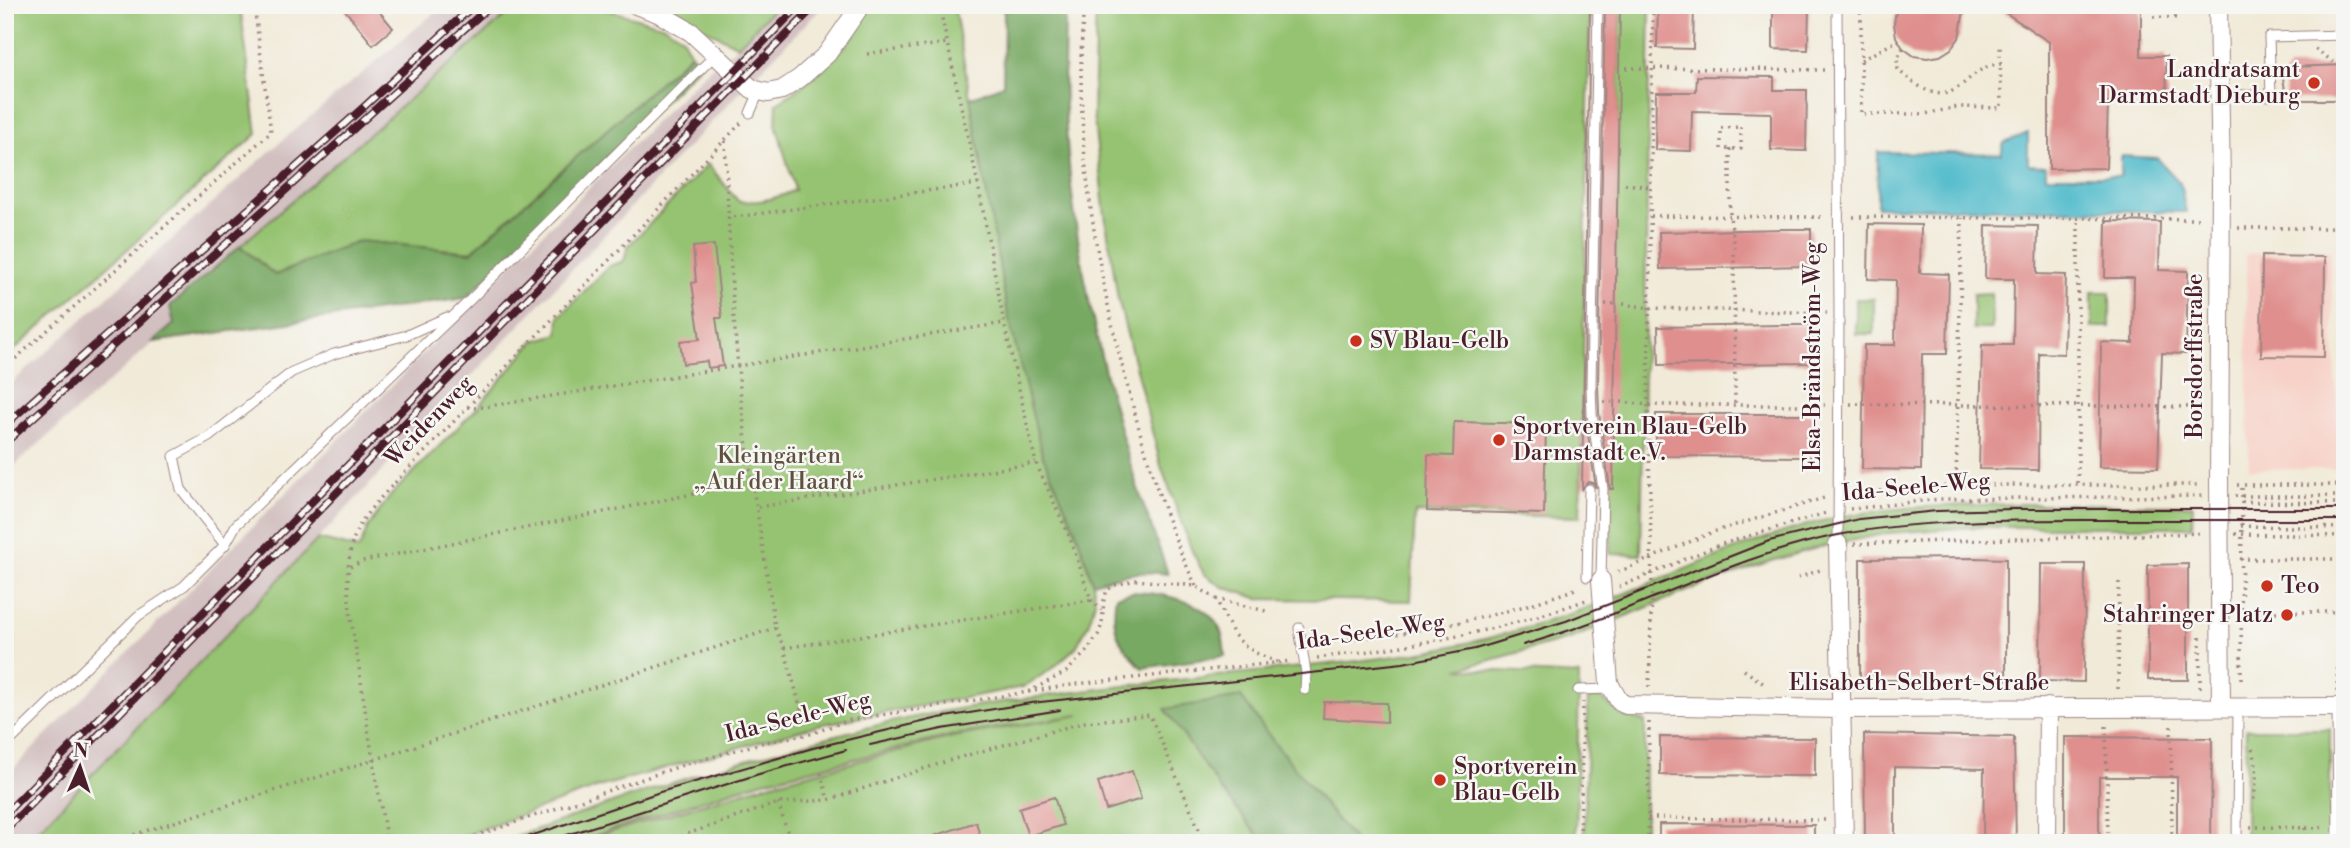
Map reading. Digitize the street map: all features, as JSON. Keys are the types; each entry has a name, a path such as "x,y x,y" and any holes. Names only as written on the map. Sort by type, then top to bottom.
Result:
{"street":[{"path":"636,5 658,13 691,32 742,81 759,92 782,90 800,78 827,54 861,5"},
{"name":"Borsdorffstraße","path":"2218,5 2221,228 2220,559 2221,612 2230,707"},
{"name":"Elsa-Brändström-Weg","path":"1838,544 1844,843"},
{"path":"1597,583 1610,689"},
{"name":"Elisabeth-Selbert-Straße","path":"1610,689 1619,701 1626,705 1649,707 2341,707"},
{"path":"2047,843 2048,707"}],"lane":[{"path":"1597,583 1603,489 1592,414 1591,386 1598,5"},
{"name":"Elsa-Brändström-Weg","path":"1836,5 1838,544"},
{"path":"2220,94 2271,96 2269,37 2345,35"},
{"path":"5,746 138,616 184,586 225,545 236,525 715,55"},
{"path":"750,113 759,92"},
{"path":"225,545 181,489 174,456 209,437 292,372 334,354 407,335 455,313"},
{"path":"1590,489 1597,583"},
{"path":"1299,628 1306,690"},
{"path":"1581,690 1610,689"},
{"path":"2230,707 2237,843"},
{"path":"2338,843 2341,707"}],"path":[{"path":"5,368 271,132 254,5"},
{"path":"939,5 978,184 1004,323 1036,463 1070,538 1091,600 1102,610"},
{"path":"1084,5 1082,113 1092,209 1107,302 1150,469 1181,555 1196,586"},
{"path":"1648,843 1651,574 1648,405 1653,5"},
{"path":"1861,5 1861,114 1925,114 1958,107 2001,108 2000,46"},
{"path":"2153,17 2181,18"},
{"path":"1861,60 1895,41"},
{"path":"867,54 947,43"},
{"path":"1903,48 1897,59 1898,69 1931,94 1941,95 1955,91 1989,64 2001,64"},
{"path":"1626,68 1838,70"},
{"name":"Weidenweg","path":"387,843 351,616 349,568 352,545 359,527 370,509 750,113"},
{"path":"1741,127 1741,149 1730,149 1721,149 1721,128 1741,127"},
{"path":"725,141 727,218 752,482 775,628 784,648 804,720"},
{"path":"1730,149 1730,216 1734,242 1735,406"},
{"path":"727,218 978,184"},
{"path":"1625,184 1651,187"},
{"path":"1651,216 2201,219"},
{"path":"2078,217 2078,483"},
{"path":"1956,485 1962,218"},
{"path":"2221,228 2345,228"},
{"path":"1623,304 1735,312 1839,313"},
{"path":"467,407 491,406 1004,323"},
{"path":"1621,402 1735,406 1956,404 2202,407"},
{"path":"757,507 1036,463"},
{"path":"349,568 363,561 752,482"},
{"path":"1028,692 1077,684 1279,663 1302,643 1396,635 1442,627 1562,595 1597,583 1650,557 1736,524 1837,494 1956,485 2078,483 2219,490 2242,485 2345,485"},
{"path":"2230,707 2242,675 2242,485"},
{"name":"Ida-Seele-Weg","path":"455,843 683,765 765,741 810,734 849,720 1028,692 1066,672 1086,652 1102,624 1107,590 1115,585 1136,580 1196,586 1216,599 1234,635 1243,644 1279,663 1471,635 1540,616 1597,583 1651,574 1719,545 1837,510 1940,499 2219,490 2242,496 2345,496"},
{"path":"2242,502 2345,503"},
{"path":"2241,526 2345,528"},
{"path":"1838,544 2220,533 2343,536 2339,612 2341,707"},
{"path":"2220,559 2341,559"},
{"path":"2118,689 2119,578"},
{"path":"1216,599 1270,612"},
{"path":"784,648 1091,600"},
{"path":"2221,612 2339,612"},
{"path":"107,843 373,760 775,628"},
{"path":"1744,670 1764,684"},
{"path":"1580,843 1581,690"},
{"path":"661,843 778,803 828,800 954,759 1085,722 1150,715 1203,840 1186,843"},
{"path":"2106,724 2108,843"},
{"path":"2171,724 2172,843"},
{"path":"821,774 828,800"},
{"path":"778,803 791,843"},
{"path":"1648,818 1844,820"},
{"path":"2237,827 2338,829"},
{"path":"2305,828 2306,843"}],"shaded area":[{"path":"444,5 518,5 171,306 174,324 5,474 5,389 286,137"},
{"path":"777,5 824,5 26,843 5,843 5,777 498,278"},
{"path":"2330,251 2340,469 2249,469 2246,254"}],"green space":[{"path":"5,5 240,5 257,134 5,358"},
{"path":"518,5 594,6 665,26 682,37 691,54 471,252 359,241 275,275 240,246"},
{"path":"649,5 777,5 738,46 678,15"},
{"name":"Kleingärten „Auf der Haard“","path":"870,5 954,5 1008,315 1093,583 1095,602 1088,625 1076,647 1053,668 1023,687 818,725 602,786 444,843 26,843 318,539 359,549 368,527 391,495 477,408 534,341 558,334 559,317 609,266 624,261 628,246 708,164 738,201 767,200 795,190 776,124 777,103 808,81 838,54 854,34"},
{"path":"1002,5 1066,5 1066,124 1078,242 1117,416 1137,486 1168,574 1130,574 1093,583 1077,534 1042,454 1008,315 970,98 1003,85"},
{"name":"SV Blau-Gelb","path":"1096,5 1590,5 1580,517 1415,513 1411,601 1260,599 1223,587 1204,574 1192,551 1161,466 1118,299 1093,113"},
{"path":"1620,5 1650,5 1641,555 1610,554"},
{"path":"691,54 701,64 466,298 153,342 174,324 170,306 240,246 275,275 359,241 471,252"},
{"path":"2092,292 2110,292 2110,327 2092,327"},
{"path":"1991,293 1992,329 1973,329 1973,294"},
{"path":"1856,299 1874,299 1874,334 1856,334"},
{"path":"2027,504 2193,505 2192,527 1975,527 1889,533 1820,547 1765,563 1692,589 1572,638 1458,669 1579,675 1576,843 1356,843 1276,745 1241,697 1219,787 1264,843 575,843 761,786 953,737 1080,715 954,735 760,782 570,843 498,843 730,764 909,718 1083,691 1427,651 1494,637 1555,619 1751,543 1814,523 1893,509"},
{"path":"1133,592 1176,598 1207,613 1219,628 1225,656 1142,668 1118,636 1114,618 1116,596"},
{"path":"1241,697 1276,745 1356,843 1264,843 1219,787 1165,709"},
{"path":"1588,698 1602,698 1621,714 1645,721 1645,843 1584,843"},
{"path":"2246,729 2330,729 2330,843 2245,843"}],"water":[{"path":"2028,133 2028,165 2046,166 2046,176 2121,176 2121,156 2157,158 2180,183 2186,212 1877,207 1878,152 2001,154 2004,143"}],"building":[{"path":"341,5 374,5 393,28 373,45"},
{"path":"1590,5 1584,386 1585,415 1596,488 1593,483 1588,482 1582,489"},
{"path":"1605,5 1620,5 1613,489 1610,489 1599,413 1598,386"},
{"path":"1658,5 1694,5 1693,49 1657,48"},
{"path":"1773,5 1809,5 1808,50 1773,49"},
{"path":"1901,5 1965,5 1959,38 1951,49 1940,56 1914,56 1903,48 1896,37 1896,11"},
{"path":"1994,5 2141,5 2141,56 2166,56 2167,100 2108,102 2106,168 2049,169 2049,42"},
{"name":"Landratsamt Darmstadt Dieburg","path":"2345,65 2345,100 2291,100 2286,96 2283,78 2288,67"},
{"path":"1697,76 1774,77 1774,90 1807,90 1806,151 1771,150 1771,113 1692,111 1691,151 1655,150 1656,92 1696,92"},
{"path":"2106,221 2160,222 2159,270 2188,271 2186,354 2162,353 2158,468 2099,467 2101,342 2133,343 2134,278 2105,278"},
{"path":"1869,224 1921,225 1920,273 1949,274 1947,354 1922,354 1921,470 1862,469 1864,345 1895,345 1896,280 1868,279"},
{"path":"1986,225 2038,226 2037,274 2066,275 2064,354 2039,353 2038,470 1979,469 1982,345 2013,345 2014,279 1985,279"},
{"path":"1811,229 1811,266 1660,269 1659,232"},
{"path":"714,245 722,318 716,318 723,366 708,368 707,361 683,364 680,341 700,339 692,283 696,282 693,247"},
{"path":"2262,256 2325,257 2324,357 2261,356"},
{"path":"1811,325 1811,363 1659,365 1658,327"},
{"path":"1656,414 1814,414 1813,457 1656,456"},
{"name":"Sportverein Blau-Gelb Darmstadt e.V.","path":"1454,422 1546,424 1544,514 1427,511 1428,455 1453,456"},
{"path":"1860,559 2006,559 2006,680 1860,680"},
{"path":"2041,564 2085,564 2084,682 2040,681"},
{"path":"2188,564 2188,680 2148,680 2148,565"},
{"path":"1324,702 1387,703 1387,722 1323,718"},
{"path":"1864,734 2014,737 2016,843 1983,843 1984,769 1895,767 1895,843 1865,843"},
{"path":"1660,737 1815,738 1815,776 1660,775"},
{"path":"2065,737 2212,738 2211,843 2177,843 2177,777 2099,777 2099,843 2065,843"},
{"path":"1132,771 1141,799 1106,810 1098,782"},
{"path":"1054,797 1063,825 1028,836 1019,808"},
{"path":"976,822 982,843 922,843 922,840"},
{"path":"1659,824 1814,825 1814,843 1659,843"}],"tram line":[{"path":"510,843 660,792 813,748 939,718 1031,703 1403,663 1475,649 1566,621 1769,541 1859,519 1937,511 2012,509 2345,509"},
{"path":"1523,645 1563,633 1757,557 1838,535 1869,530 1992,521 2345,520"},
{"path":"870,745 942,729 1060,710"},
{"path":"548,841 759,774 846,750"}],"railway":[{"path":"5,425 366,105 474,5"},
{"path":"5,443 491,5"},
{"path":"5,814 800,5"},
{"path":"5,830 816,5"}],"place":[{"name":"Landratsamt Darmstadt Dieburg","path":"2314,83"},
{"name":"SV Blau-Gelb","path":"1356,341"},
{"name":"Sportverein Blau-Gelb Darmstadt e.V.","path":"1499,440"},
{"name":"Teo","path":"2267,586"},
{"name":"Stahringer Platz","path":"2287,615"},
{"name":"Sportverein Blau-Gelb","path":"1440,780"}]}
